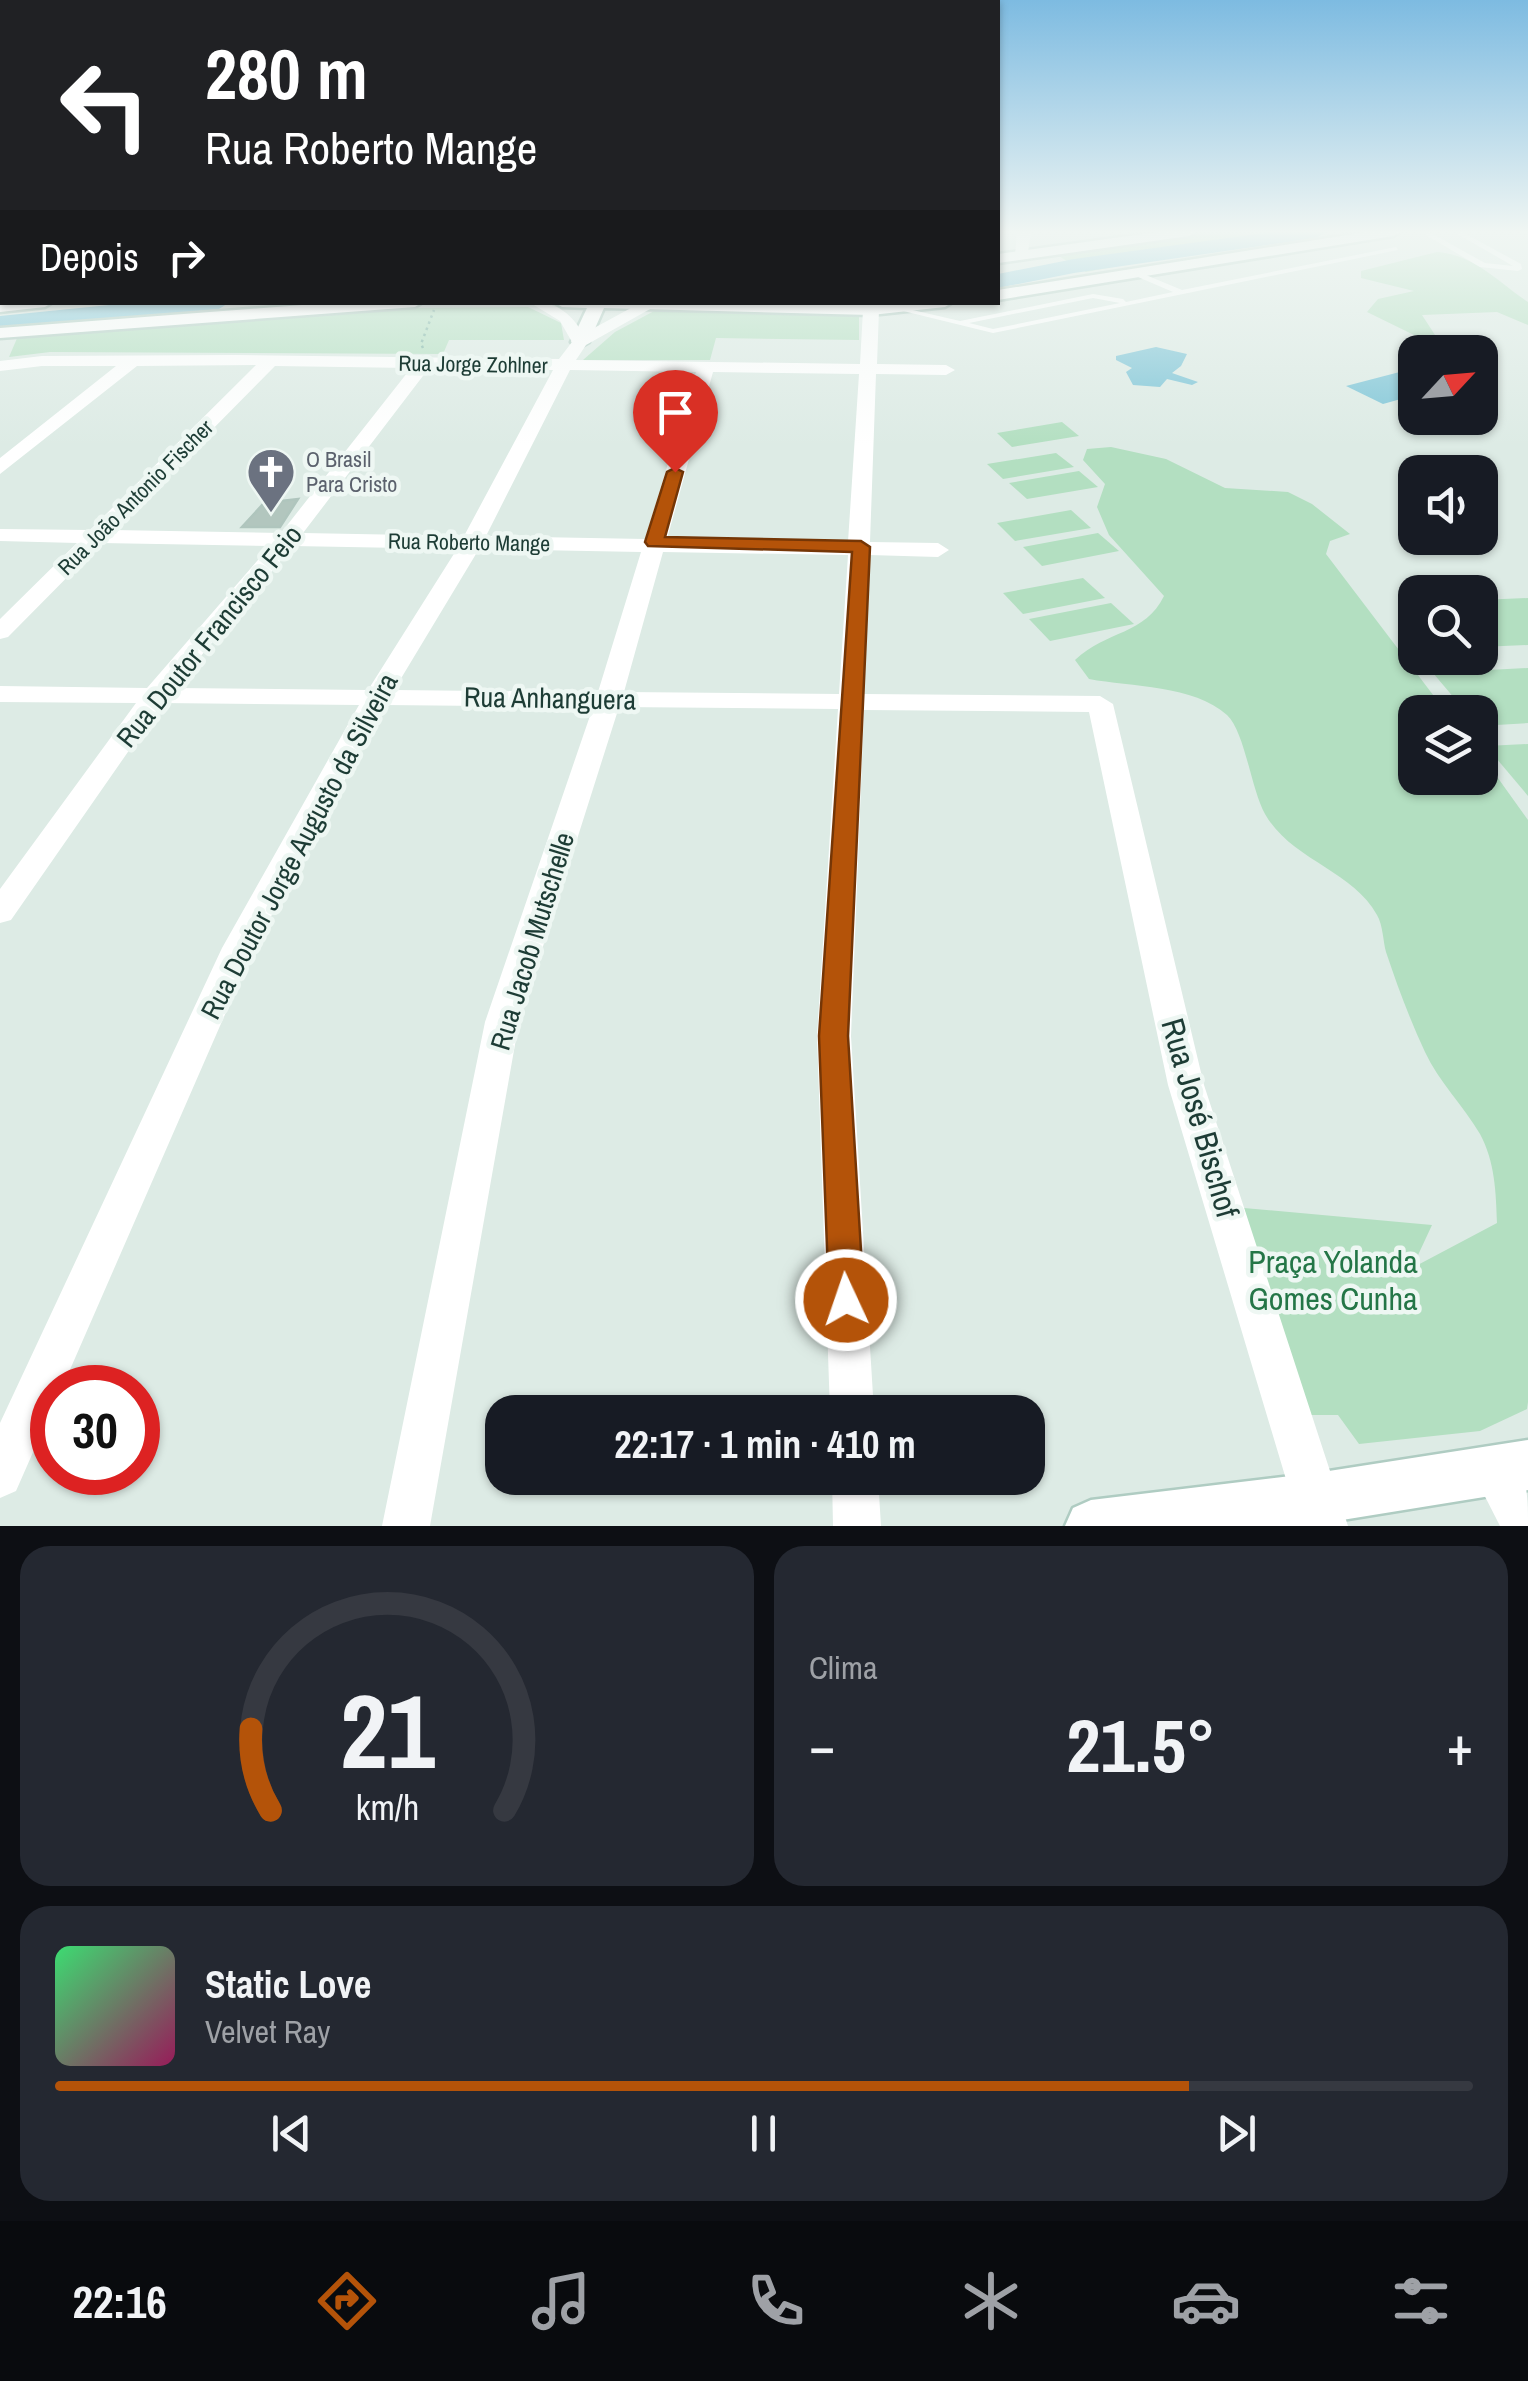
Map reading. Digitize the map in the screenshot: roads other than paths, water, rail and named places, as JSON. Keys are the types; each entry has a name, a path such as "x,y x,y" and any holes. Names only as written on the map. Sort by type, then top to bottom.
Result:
{"main road":[{"path":"1,319 37,305"},
{"path":"1,319 316,305"},
{"path":"572,354 596,305"},
{"path":"688,305 871,310 920,305"},
{"path":"1091,1526 1320,1512 1511,1467"}],"street":[{"path":"542,305 566,318 572,354 650,305"},
{"path":"851,1395 834,1036 871,310"},
{"name":"Rua Jorge Zohlner","path":"0,366 42,360 270,361 572,354 706,368 946,370"},
{"name":"Rua Doutor Jorge Augusto da Silveira","path":"0,1475 238,948 376,696 472,542 572,354"},
{"name":"Rua Doutor Francisco Feio","path":"0,912 157,692 288,540 425,359"},
{"name":"Rua João Antonio Fischer","path":"0,632 270,361"},
{"path":"0,468 130,362"},
{"name":"Rua Jacob Mutschelle","path":"406,1526 502,1022 608,699 706,368"},
{"name":"Rua Roberto Mange","path":"0,535 654,542 938,550"},
{"name":"Rua Anhanguera","path":"0,694 157,692 1100,704"},
{"name":"Rua José Bischof","path":"1100,704 1186,1085 1320,1512"},
{"path":"1511,1467 1526,1526"},
{"path":"856,1495 857,1526"}],"lane":[{"path":"895,308 957,324 1063,303"}],"water":[{"path":"1156,347 1187,354 1172,373 1198,382 1192,385 1167,379 1160,387 1133,385 1126,372 1132,368 1116,360 1116,356"},
{"path":"1398,372 1398,400 1383,404 1346,386"}],"waterway":[{"path":"0,323 188,305"}],"place":[{"name":"O Brasil Para Cristo","path":"271,514"}],"park label":[{"name":"Praça Yolanda Gomes Cunha","path":"1333,1280"}]}
